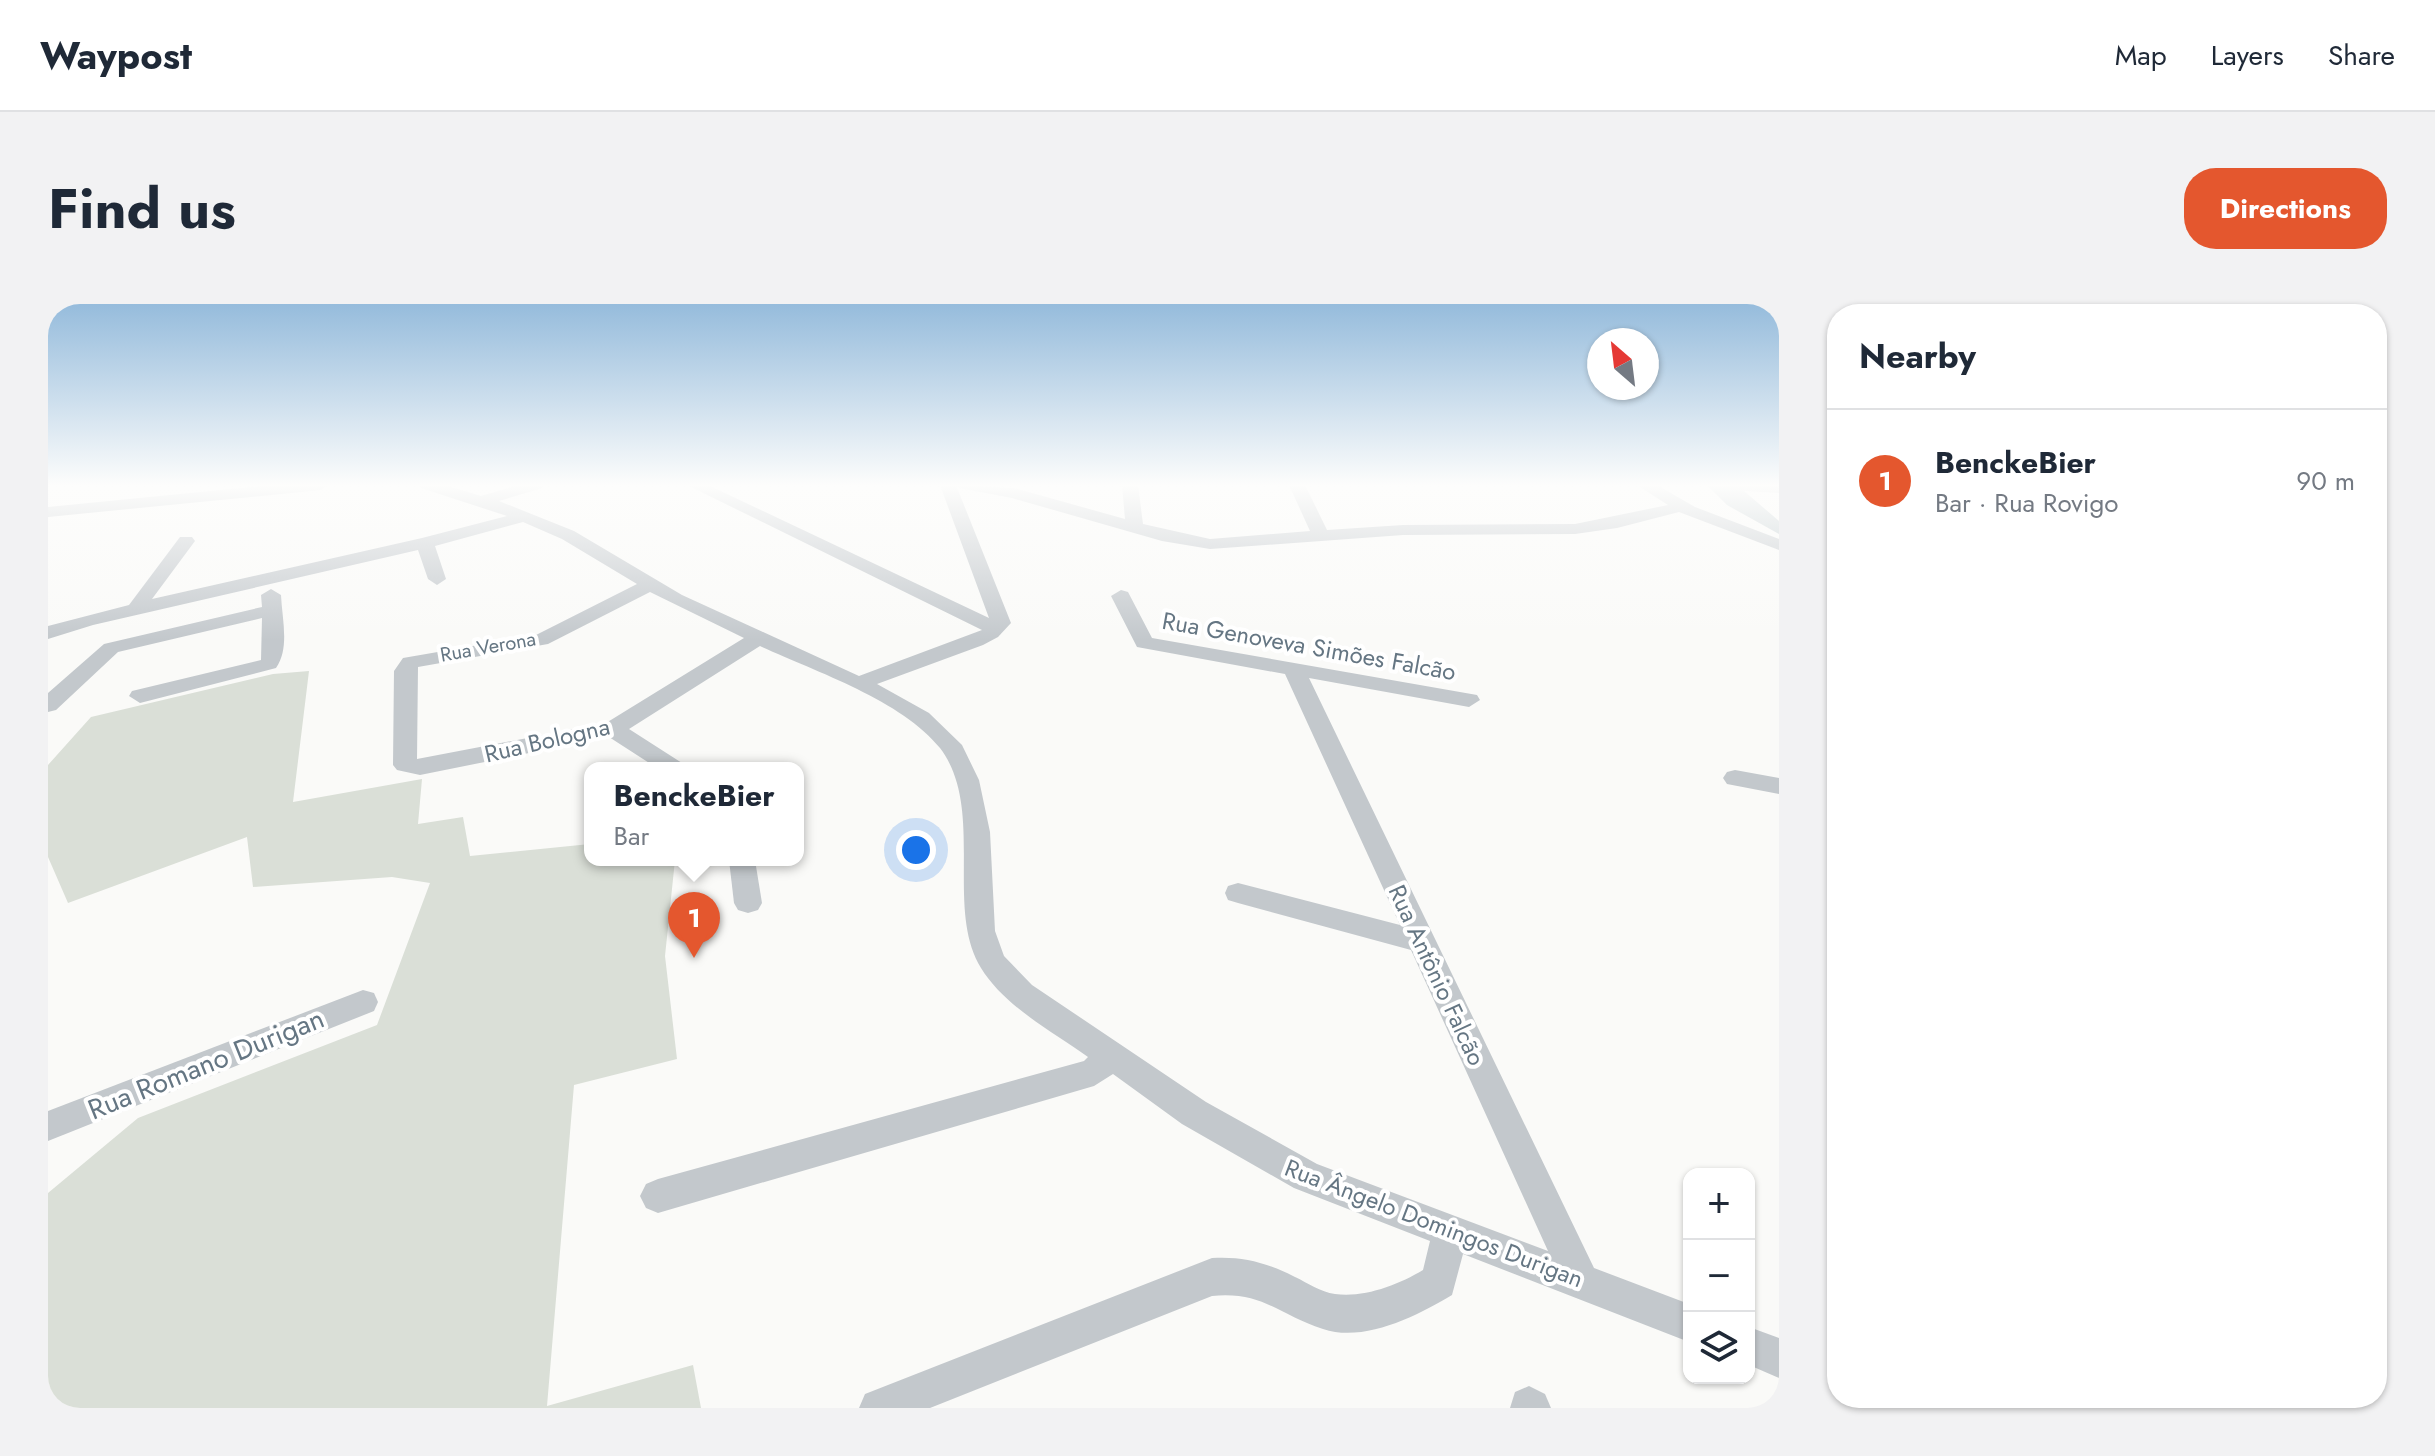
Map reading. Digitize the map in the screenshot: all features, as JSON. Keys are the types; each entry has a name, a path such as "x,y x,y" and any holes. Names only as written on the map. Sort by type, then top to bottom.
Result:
{"street":[{"path":"48,633 136,608 449,537"},
{"name":"Rua Ângelo Domingos Durigan","path":"568,537 651,584 758,638 859,683 921,718 950,745 959,760 973,803 981,931 992,962 1022,994 1110,1057 1267,1157 1331,1186 1683,1321"},
{"path":"803,537 996,629"},
{"path":"859,683 976,641 1001,623 968,537"},
{"path":"1165,537 1210,544 1314,537"},
{"path":"1757,537 1779,545"},
{"path":"136,608 186,541"},
{"path":"425,543 437,579"},
{"path":"140,696 269,664 274,656 265,581"},
{"name":"Rua Verona","path":"408,767 403,762 404,701 405,671 410,662 541,640 651,584"},
{"name":"Rua Genoveva Simões Falcão","path":"1121,596 1144,643 1469,700"},
{"path":"48,705 111,648 267,611"},
{"name":"Rua Bologna","path":"408,767 613,729 758,638"},
{"name":"Rua Antônio Falcão","path":"1294,670 1581,1281"},
{"path":"613,729 665,762"},
{"path":"1735,778 1779,786"},
{"path":"743,866 748,903"},
{"path":"1238,893 1422,942"},
{"name":"Rua Romano Durigan","path":"48,1126 363,1002"},
{"path":"658,1196 1094,1072 1110,1057"},
{"path":"879,1408 1212,1277 1235,1273 1260,1278 1323,1311 1352,1315 1423,1293 1439,1282 1450,1231"},
{"path":"1755,1348 1779,1358"}],"shaded area":[{"path":"309,671 293,802 422,779 418,824 463,817 470,856 584,845 584,866 674,866 665,956 677,1059 574,1085 547,1406 693,1365 701,1408 48,1408 48,1193 138,1118 377,1025 430,883 392,877 253,887 247,837 68,903 48,857 48,765 91,717 273,674"}],"place":[{"name":"BenckeBier","path":"694,958"}]}
